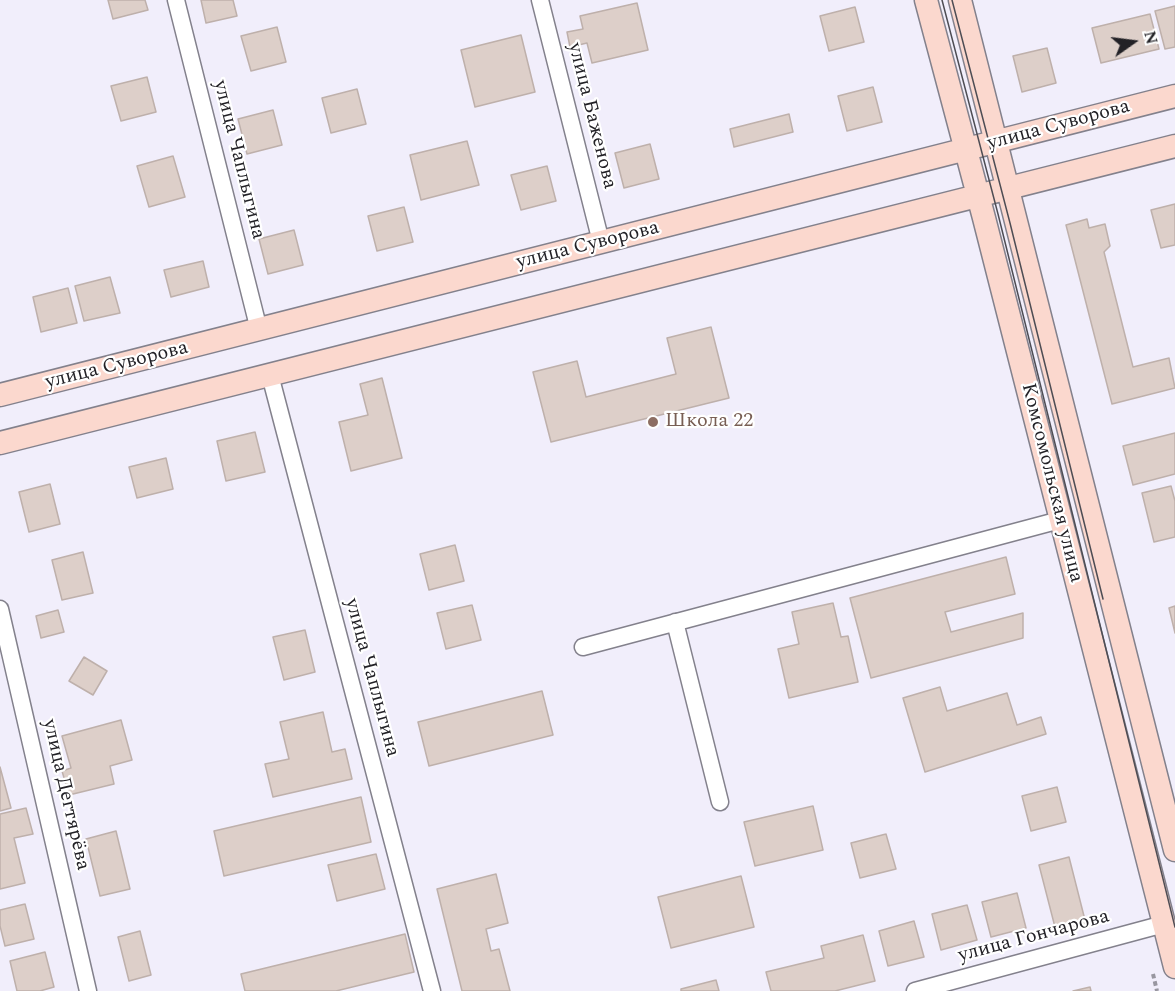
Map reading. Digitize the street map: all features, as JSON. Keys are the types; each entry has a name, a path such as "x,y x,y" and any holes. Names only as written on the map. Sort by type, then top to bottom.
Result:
{"main road":[{"name":"Комсомольская улица","path":"926,0 1175,967"},
{"name":"Комсомольская улица","path":"960,0 1175,850"},
{"name":"улица Суворова","path":"0,395 1175,96"},
{"path":"0,443 1175,146"}],"street":[{"name":"улица Чаплыгина","path":"176,0 259,330"},
{"name":"улица Баженова","path":"540,0 602,242"},
{"name":"улица Чаплыгина","path":"270,375 432,991"},
{"path":"583,647 1060,520"},
{"name":"улица Дегтярёва","path":"0,609 88,991"},
{"path":"675,622 720,802"},
{"name":"улица Гончарова","path":"915,991 1164,924"}],"building":[{"path":"108,0 145,0 148,10 113,19"},
{"path":"201,0 233,0 237,16 206,23"},
{"path":"637,3 648,50 592,63 587,43 570,47 567,32 583,29 580,16"},
{"path":"1175,6 1175,47 1165,49 1155,11"},
{"path":"855,7 864,42 829,51 820,16"},
{"path":"1150,14 1159,49 1101,63 1092,28"},
{"path":"277,27 286,62 251,71 241,36"},
{"path":"521,35 535,92 475,107 461,50"},
{"path":"1047,48 1056,83 1022,92 1013,56"},
{"path":"147,77 156,112 121,121 111,86"},
{"path":"873,87 882,122 847,131 838,96"},
{"path":"357,89 366,124 331,133 322,98"},
{"path":"273,110 282,145 247,154 238,119"},
{"path":"789,114 793,132 734,147 730,129"},
{"path":"467,141 479,185 421,200 410,155"},
{"path":"650,144 659,179 624,188 615,153"},
{"path":"173,156 185,197 149,207 137,166"},
{"path":"547,166 556,201 521,210 511,175"},
{"path":"1175,204 1175,245 1161,248 1151,210"},
{"path":"404,207 413,242 377,251 368,216"},
{"path":"1087,219 1089,228 1105,224 1110,246 1104,252 1133,367 1169,358 1175,388 1112,404 1066,225"},
{"path":"294,230 303,265 268,274 259,239"},
{"path":"203,261 209,287 171,297 164,270"},
{"path":"110,277 120,313 84,321 75,286"},
{"path":"68,288 77,323 41,332 33,297"},
{"path":"711,327 729,398 551,442 533,372 577,361 586,397 676,374 667,338"},
{"path":"382,378 402,458 351,471 339,422 368,415 360,384"},
{"path":"255,432 265,472 226,481 217,441"},
{"path":"1175,433 1175,474 1133,485 1123,446"},
{"path":"166,458 173,489 137,498 129,467"},
{"path":"50,484 60,524 29,532 19,492"},
{"path":"1171,486 1175,501 1175,537 1154,542 1142,493"},
{"path":"455,545 464,581 429,590 420,554"},
{"path":"83,552 93,593 62,600 52,560"},
{"path":"1006,557 1015,594 945,612 951,632 1023,613 1023,638 871,678 850,598"},
{"path":"833,603 841,637 848,636 858,682 789,698 778,649 799,644 792,612"},
{"path":"472,605 481,640 446,649 437,613"},
{"path":"1175,606 1175,633 1169,608"},
{"path":"58,610 64,632 41,638 36,616"},
{"path":"305,630 315,672 284,680 273,637"},
{"path":"84,657 107,671 93,695 69,681"},
{"path":"940,687 947,711 1007,693 1017,725 1041,717 1046,734 925,772 903,698"},
{"path":"542,691 553,735 429,766 418,722"},
{"path":"323,712 332,752 345,749 352,779 273,797 265,764 289,759 280,722"},
{"path":"121,720 132,760 110,766 114,784 69,795 62,771 71,768 62,736"},
{"path":"0,767 11,808 0,811"},
{"path":"1057,787 1066,822 1031,831 1022,796"},
{"path":"361,797 371,842 224,876 214,831"},
{"path":"813,806 823,850 755,866 744,822"},
{"path":"26,808 33,834 14,838 25,883 0,889 0,814"},
{"path":"116,831 130,889 100,896 86,839"},
{"path":"886,834 896,869 860,878 851,843"},
{"path":"376,854 385,889 337,901 328,865"},
{"path":"1069,857 1086,924 1056,931 1039,865"},
{"path":"496,874 508,923 486,929 491,951 499,949 510,991 462,991 437,889"},
{"path":"741,876 754,927 671,948 658,897"},
{"path":"1017,893 1026,928 991,937 982,902"},
{"path":"25,904 34,939 5,946 0,926 0,910"},
{"path":"967,905 977,940 941,950 932,914"},
{"path":"914,921 924,957 888,966 879,931"},
{"path":"140,931 151,975 129,981 118,937"},
{"path":"405,934 414,972 336,991 245,991 241,974"},
{"path":"863,935 875,981 835,991 771,991 766,972 824,958 821,946"},
{"path":"45,952 54,987 40,991 17,991 10,961"},
{"path":"716,980 719,991 681,991 681,989"},
{"path":"1090,987 1091,991 1073,991"}],"tram line":[{"path":"942,0 998,214 1175,927"},
{"path":"952,0 1103,599"}],"place":[{"name":"Школа 22","path":"653,422"}]}
